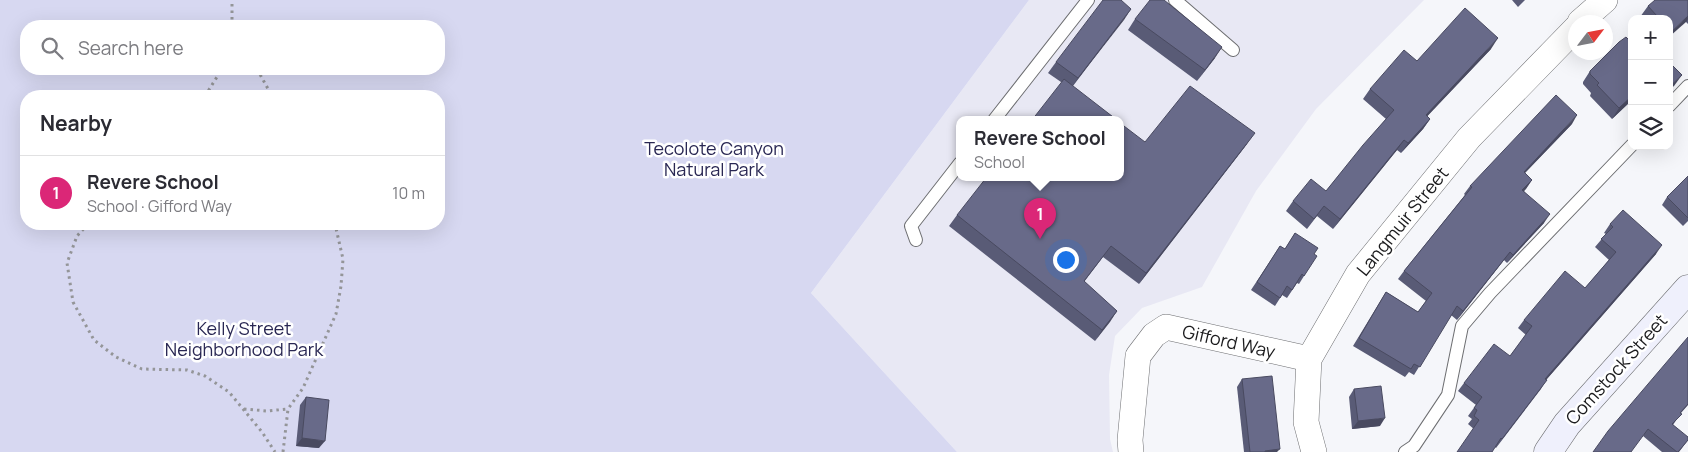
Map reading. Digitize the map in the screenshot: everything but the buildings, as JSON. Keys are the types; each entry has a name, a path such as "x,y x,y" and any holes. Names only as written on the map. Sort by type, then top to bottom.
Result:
{"street":[{"path":"1588,15 1606,0"},
{"name":"Langmuir Street","path":"1314,452 1306,422 1309,359 1358,274 1469,138 1568,36"},
{"name":"Comstock Street","path":"1548,452 1567,424 1688,289"},
{"name":"Gifford Way","path":"1131,452 1130,440 1138,356 1154,335 1166,327 1309,359"}],"lane":[{"path":"997,116 1088,0"},
{"path":"1175,0 1233,50"},
{"path":"1670,105 1688,86"},
{"path":"1405,452 1414,446 1448,395 1462,326 1490,293 1628,149"},
{"path":"916,240 911,226 956,168"}],"path":[{"path":"232,0 232,20"},
{"path":"209,90 218,75"},
{"path":"260,75 269,90"},
{"path":"82,230 77,236 67,263 73,302 94,340 116,357 142,369 187,370 205,376 229,392 262,432 275,452"},
{"path":"283,452 288,409 303,388 336,314 343,258 336,230"},
{"path":"244,409 267,411 288,409"}],"shaded area":[{"path":"1029,0 1424,0 1316,109 1256,191 1202,287 1142,308 1115,336 1109,375 1110,439 1113,452 957,452 811,293"}],"green space":[{"path":"0,0 1029,0 811,293 957,452 0,452"}],"place":[{"name":"Revere School","path":"1040,239"}],"park label":[{"name":"Tecolote Canyon Natural Park","path":"714,158"},
{"name":"Kelly Street Neighborhood Park","path":"244,338"}]}
